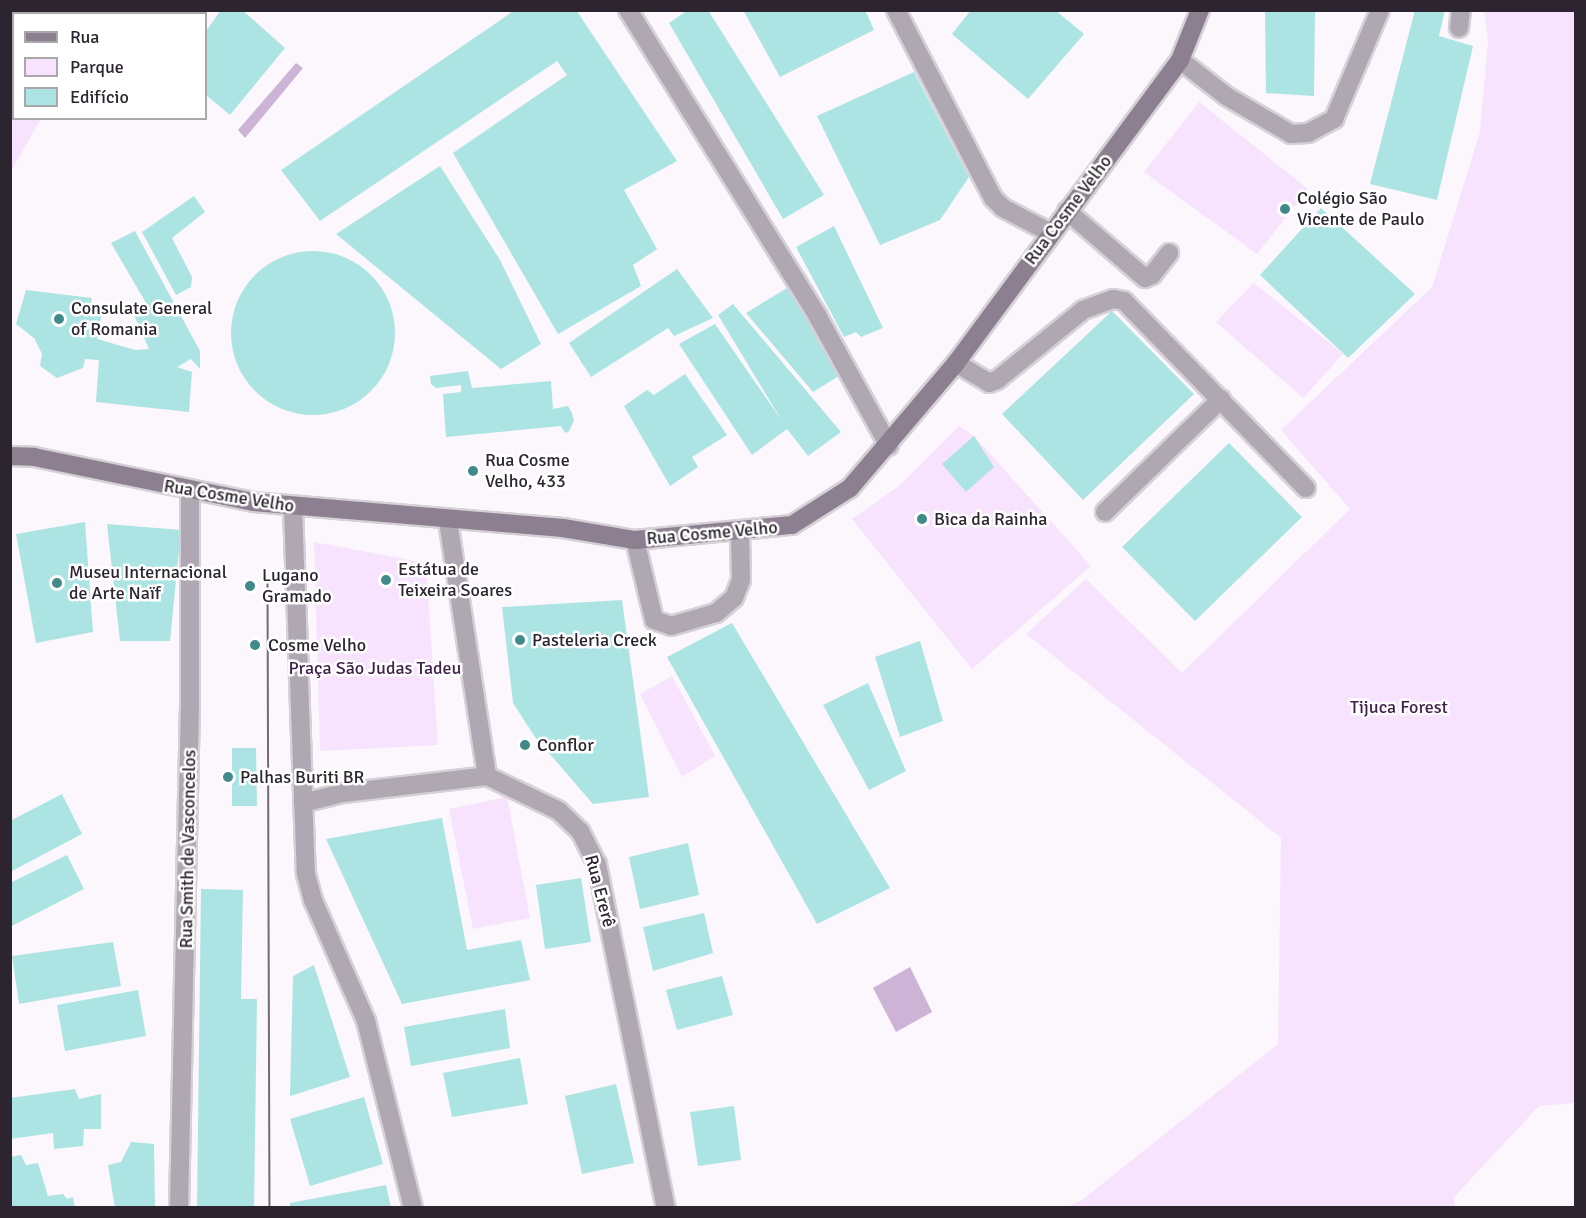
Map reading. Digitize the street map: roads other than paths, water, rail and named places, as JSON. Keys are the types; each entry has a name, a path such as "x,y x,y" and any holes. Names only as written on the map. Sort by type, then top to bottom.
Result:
{"main road":[{"name":"Rua Cosme Velho","path":"10,456 34,457 190,491 293,507 448,521 563,528 635,540 740,533 792,525 850,488 889,446 956,363 1180,60 1200,10"}],"street":[{"path":"628,10 818,317 889,446"},
{"path":"896,10 993,198 1003,208 1051,233"},
{"path":"1180,60 1226,96 1282,129 1291,134 1308,133 1334,119 1380,10"},
{"path":"1067,211 1143,277 1152,275 1168,253"},
{"path":"956,363 989,383 997,380 1083,310 1113,299 1124,301 1306,488"},
{"path":"1105,512 1221,399"},
{"name":"Rua Smith de Vasconcelos","path":"179,1208 190,752 190,491"},
{"path":"293,507 303,856 313,900 366,1021 413,1208"},
{"path":"303,803 343,793 487,776 448,521"},
{"path":"635,540 654,620 671,626 716,613 734,598 741,580 740,533"},
{"name":"Rua Ererê","path":"487,776 559,811 580,831 597,864 666,1208"}],"tram line":[{"path":"268,581 270,1208"}],"place":[{"name":"Colégio São Vicente de Paulo","path":"1285,209"},
{"name":"Consulate General of Romania","path":"59,319"},
{"name":"Rua Cosme Velho, 433","path":"473,471"},
{"name":"Bica da Rainha","path":"922,519"},
{"name":"Estátua de Teixeira Soares","path":"386,580"},
{"name":"Museu Internacional de Arte Naïf","path":"57,583"},
{"name":"Lugano Gramado","path":"250,586"},
{"name":"Pasteleria Creck","path":"520,640"},
{"name":"Cosme Velho","path":"255,645"},
{"name":"Conflor","path":"525,745"},
{"name":"Palhas Buriti BR","path":"228,777"}],"park label":[{"name":"Praça São Judas Tadeu","path":"375,668"},
{"name":"Tijuca Forest","path":"1399,707"}]}
